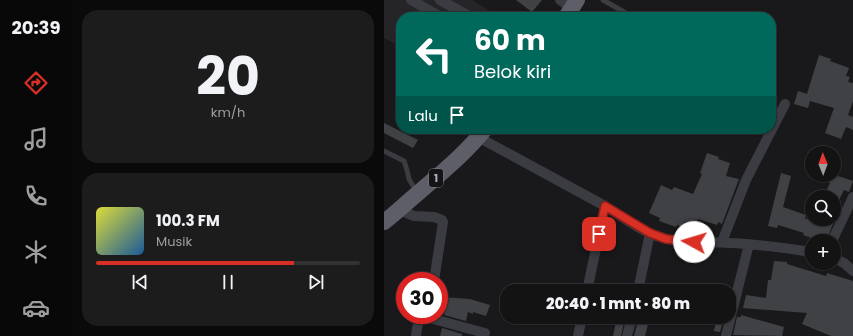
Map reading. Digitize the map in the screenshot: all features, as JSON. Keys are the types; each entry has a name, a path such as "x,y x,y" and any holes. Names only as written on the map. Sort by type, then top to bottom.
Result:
{"highway":[{"name":"1","path":"384,222 443,172 480,134"}],"street":[{"path":"411,0 432,12"},
{"path":"440,0 462,12"},
{"path":"776,122 785,104"},
{"path":"483,134 650,233 681,242 722,242 769,245 805,251"},
{"path":"722,242 746,180 770,134"},
{"path":"835,234 853,197"},
{"path":"588,284 605,206"},
{"path":"399,210 414,216 434,217 442,220 443,222 435,272"},
{"path":"640,284 650,233"},
{"path":"726,336 749,244"},
{"path":"841,261 853,271"},
{"path":"448,322 485,333"},
{"path":"416,336 418,324"},
{"path":"578,336 581,324"},
{"path":"627,336 630,324"}],"lane":[{"path":"603,0 624,12"},
{"path":"384,150 404,161 408,170 408,179 417,194"}],"shaded area":[{"path":"384,0 472,0 492,12 396,12 396,44 384,38"}],"building":[{"path":"516,0 542,0 532,12"},
{"path":"819,55 849,68 846,76 850,77 848,82 853,83 853,101 848,115 853,117 853,130 846,127 841,139 825,133 834,108 810,101 808,108 794,104 798,91 807,94"},
{"path":"384,123 396,129 396,134 406,134 418,140 413,148 384,133"},
{"path":"707,153 730,163 726,176 739,179 722,224 718,222 717,225 698,219 693,231 677,225 676,227 659,221 660,218 649,213 661,185 672,190 674,187 693,194 702,174 700,173"},
{"path":"781,173 791,176 783,207 805,215 805,226 832,226 829,234 805,234 805,236 803,235 804,233 778,225 777,228 768,226"},
{"path":"841,177 853,181 849,192 844,190 841,196 841,190 827,190 830,183 828,182 841,182"},
{"path":"774,261 787,262 787,264 805,270 826,276 827,273 853,281 853,336 831,336 802,324 807,313 743,308 746,295 766,298 768,280 771,280"},
{"path":"448,297 470,299 490,305 486,316 468,312 466,321 448,316"},
{"path":"741,315 784,327 782,336 733,335 737,317 741,317"},
{"path":"616,324 624,324 621,336 613,336"},
{"path":"637,324 648,324 645,336 634,336"},
{"path":"716,324 722,324 720,332 714,331"},
{"path":"442,328 462,334 462,336 440,336"}],"route":[{"path":"599,234 605,206 650,233 666,239 681,242 694,242"}]}
